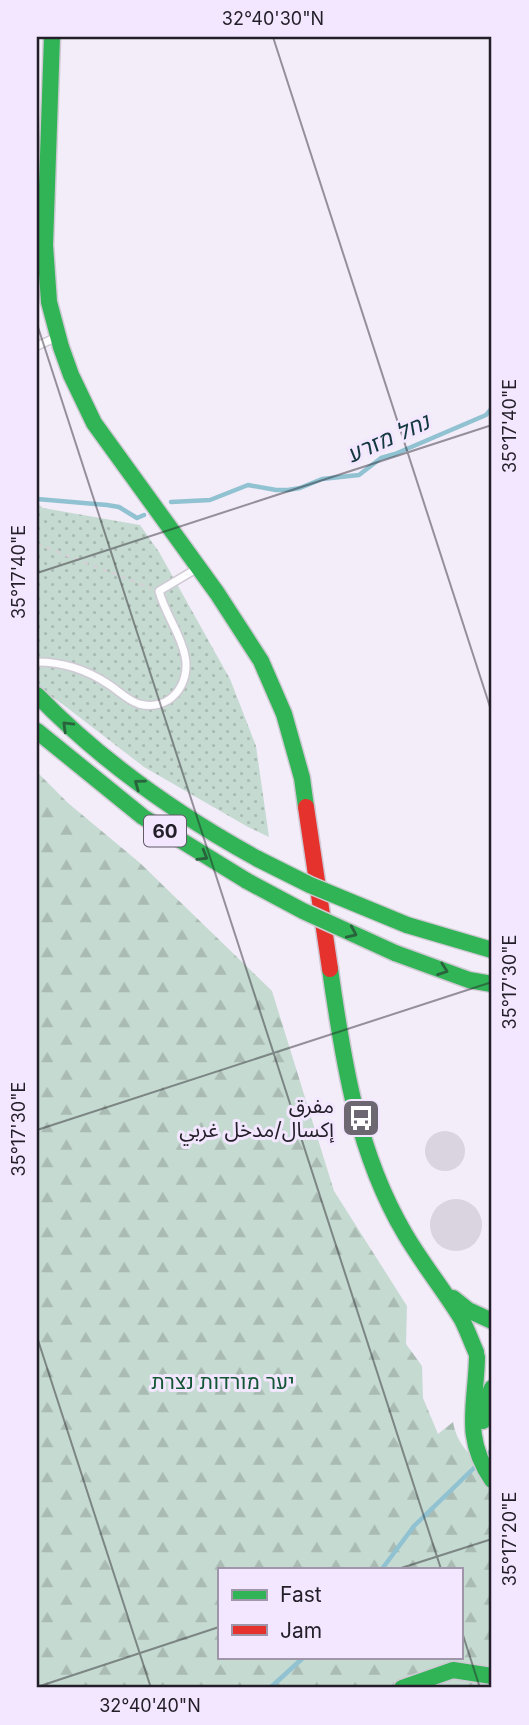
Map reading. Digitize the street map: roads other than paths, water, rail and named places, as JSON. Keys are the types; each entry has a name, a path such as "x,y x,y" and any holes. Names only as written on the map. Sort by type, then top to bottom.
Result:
{"main road":[{"path":"52,37 45,245 49,302 58,337 71,375 94,423 199,568 261,661 284,714 300,768 309,814 343,1059 355,1113 375,1174 390,1206 463,1320 481,1363 492,1372"},
{"name":"60","path":"37,695 68,728 100,754 153,794 226,842 310,885 407,925 492,950"},
{"name":"60","path":"37,731 143,817 247,881 303,911 395,953 469,979 492,984"},
{"path":"437,1282 468,1311 492,1322 477,1338 477,1379 471,1429 477,1456 492,1479"},
{"path":"492,1388 485,1404 482,1426 486,1446 492,1458"},
{"path":"402,1688 453,1670 492,1676"}],"lane":[{"path":"37,346 58,337"},
{"path":"37,662 61,664 82,670 138,703 150,706 170,700 183,686 186,665 182,645 162,605 159,591 199,568"}],"waterway":[{"name":"נחל מזרע","path":"171,502 210,500 248,485 288,490 322,479 359,475 381,458 486,415 492,408"},
{"name":"נחל מזרע","path":"37,499 107,505 119,507 137,518 144,515"},
{"path":"484,1458 492,1450"},
{"path":"383,1568 414,1526 475,1467"},
{"path":"270,1688 303,1658"}],"place":[{"name":"مفرق إكسال/مدخل غربي","path":"361,1118"}],"park label":[{"name":"יער מורדות נצרת","path":"223,1382"}]}
